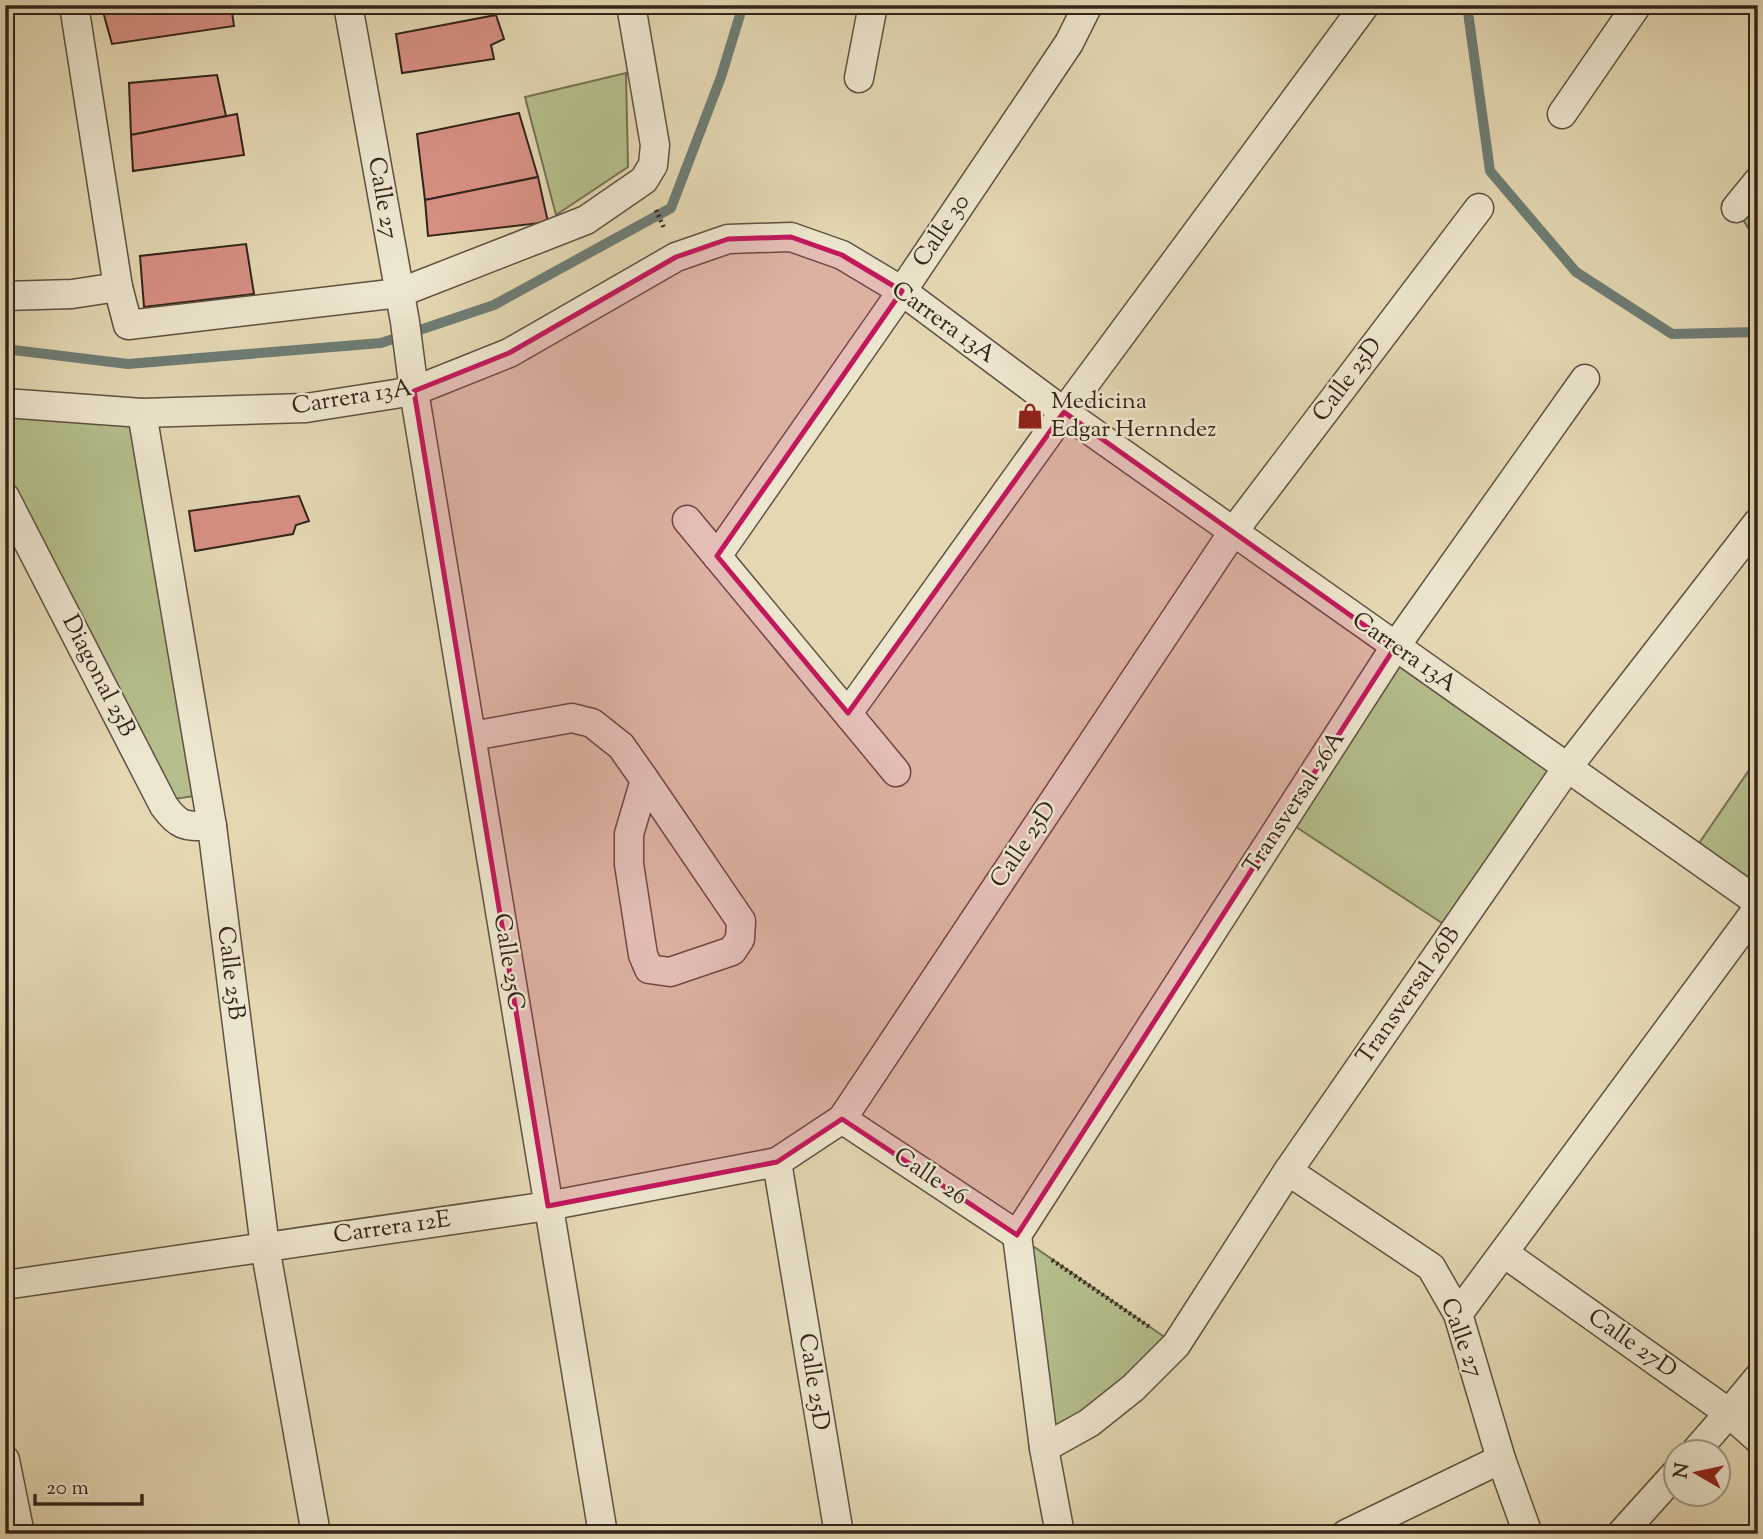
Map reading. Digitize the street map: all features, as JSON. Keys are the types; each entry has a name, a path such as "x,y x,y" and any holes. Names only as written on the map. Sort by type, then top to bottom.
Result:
{"street":[{"path":"74,5 118,287 128,325 399,293 586,220 644,180 653,165 655,145 631,5"},
{"name":"Calle 27","path":"348,5 405,322 412,378"},
{"path":"859,78 873,5"},
{"name":"Calle 30","path":"717,556 902,291 1069,43 1088,5"},
{"path":"848,713 1064,412 1365,5"},
{"path":"1562,114 1637,5"},
{"path":"1736,208 1758,181"},
{"name":"Calle 25D","path":"839,1534 777,1162 842,1119 1233,532 1479,208"},
{"name":"Carrera 13A","path":"5,403 142,413 306,408 509,352 676,257 728,239 791,237 842,255 902,291 1064,412 1758,902"},
{"path":"5,296 72,295 118,287"},
{"name":"Calle 25C","path":"412,378 603,1534"},
{"name":"Transversal 26A","path":"1017,1235 1395,647 1585,379"},
{"name":"Calle 25B","path":"142,413 212,826 265,1247 316,1534"},
{"name":"Diagonal 25B","path":"5,496 164,806 174,819 187,826 212,826"},
{"path":"687,520 896,772"},
{"name":"Transversal 26B","path":"1044,1448 1089,1423 1133,1388 1176,1345 1288,1171 1567,768 1758,522"},
{"path":"472,736 572,718 592,723 621,746 645,780 741,922 740,939 732,951 670,972 649,969 643,955 629,864 629,834 645,780"},
{"path":"1458,1314 1758,908"},
{"name":"Calle 26","path":"842,1119 1017,1235"},
{"name":"Carrera 12E","path":"5,1284 548,1206 777,1162"},
{"name":"Calle 27","path":"1288,1171 1431,1266 1458,1314 1501,1459 1528,1534"},
{"path":"1017,1235 1044,1448 1060,1534"},
{"name":"Calle 27D","path":"1504,1253 1729,1413 1758,1439"},
{"path":"1707,1438 1758,1378"},
{"path":"1346,1534 1501,1459"},
{"path":"5,1460 20,1534"},
{"path":"1621,1534 1662,1488"}],"path":[{"path":"653,202 665,231"},
{"path":"1017,1235 1176,1345"}],"highlighted area":[{"path":"791,237 842,255 902,291 717,556 848,713 1064,412 1395,647 1017,1235 842,1119 777,1162 548,1206 414,391 509,353 676,257 728,239"}],"green space":[{"path":"626,73 628,167 556,215 525,97"},
{"path":"1758,179 1758,244 1736,208"},
{"path":"5,403 142,413 201,795 168,800 5,493"},
{"path":"1395,647 1567,768 1454,931 1284,819"},
{"path":"1758,757 1758,902 1691,855"},
{"path":"1017,1235 1176,1345 1044,1448"}],"building":[{"path":"116,5 231,5 234,26 112,44 102,8"},
{"path":"496,15 504,39 491,45 494,59 402,73 396,34"},
{"path":"217,75 226,116 131,135 129,83"},
{"path":"519,113 538,177 425,200 417,134"},
{"path":"237,114 244,155 133,171 131,135"},
{"path":"538,177 548,222 428,236 425,200"},
{"path":"246,244 254,294 144,307 140,256"},
{"path":"299,496 309,521 296,525 293,534 195,551 189,511"}],"waterway":[{"path":"5,349 128,364 381,343 494,305 671,208 721,77 743,5"},
{"path":"1467,5 1490,171 1576,272 1672,334 1758,332"}],"place":[{"name":"Medicina Edgar Hernndez","path":"1030,416"}]}
